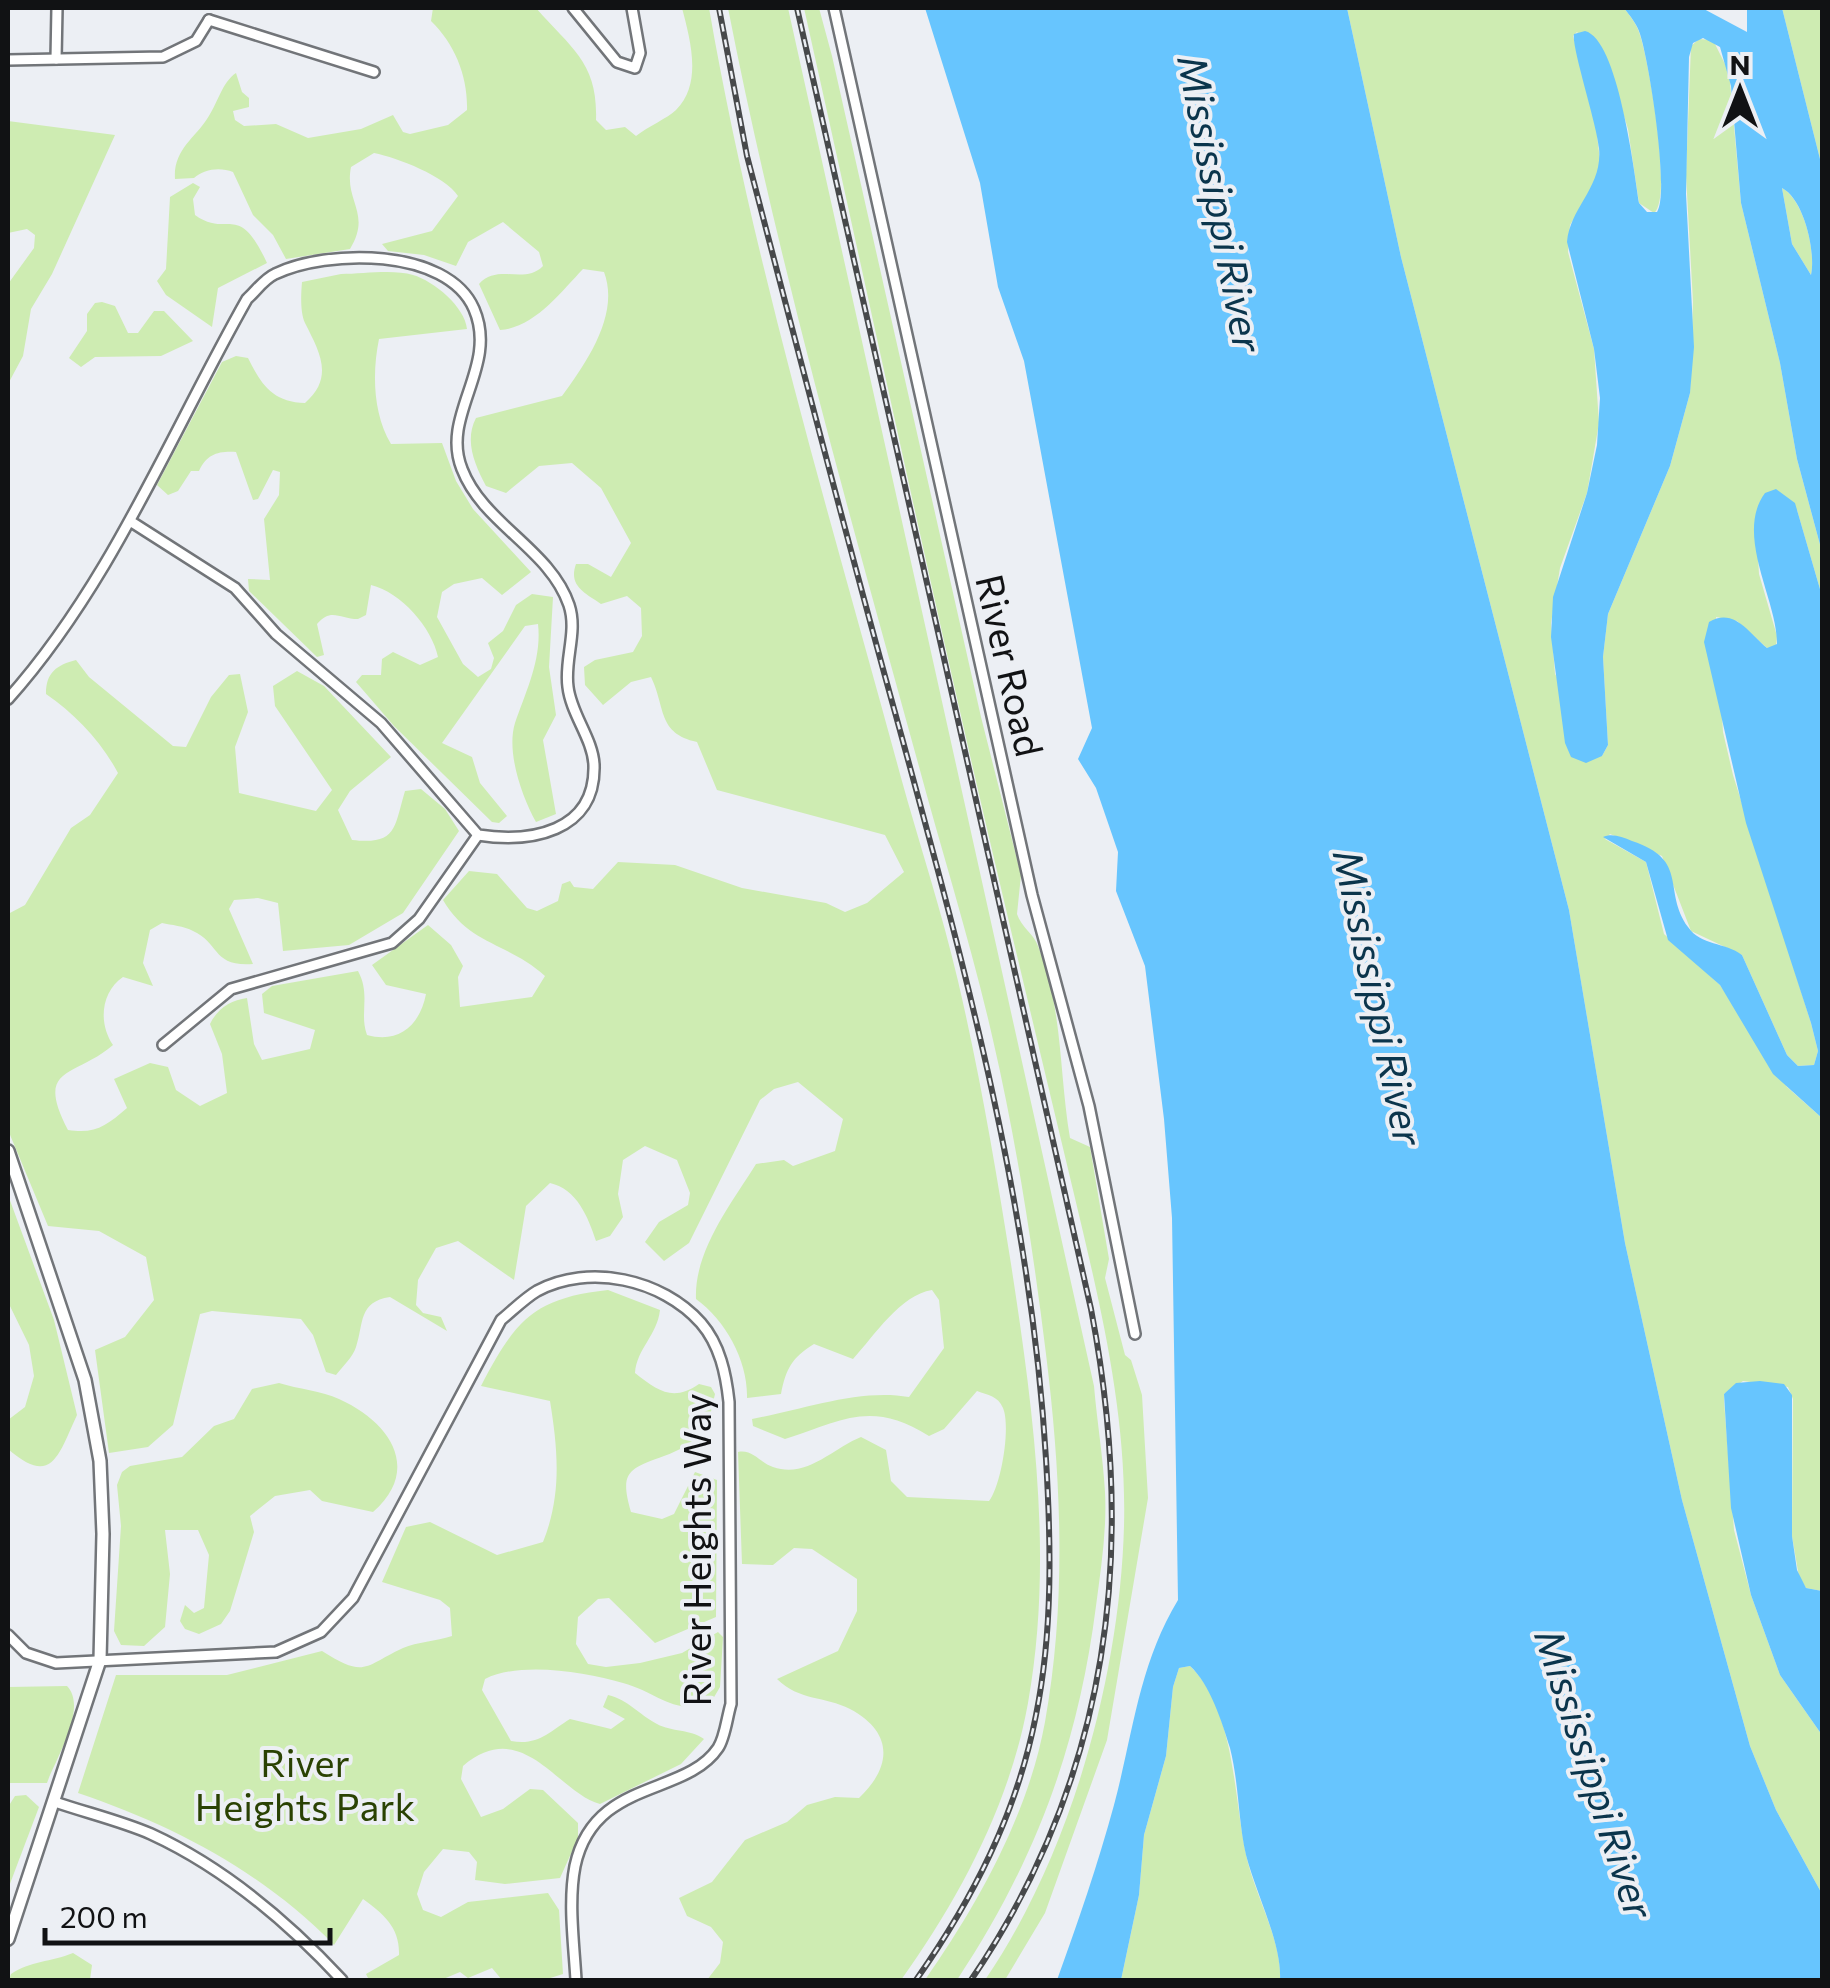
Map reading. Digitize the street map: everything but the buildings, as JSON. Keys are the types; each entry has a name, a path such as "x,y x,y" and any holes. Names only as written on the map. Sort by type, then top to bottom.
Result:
{"street":[{"path":"56,59 57,8"},
{"path":"8,60 163,57 196,41 209,20 210,8"},
{"path":"573,8 616,62 635,68 640,53 632,8"},
{"name":"River Road","path":"834,8 1032,894 1090,1106 1135,1334"},
{"path":"209,20 374,72"},
{"path":"8,699 53,649 130,521 184,412 248,299 271,276 300,264 394,259 424,265 452,282 474,306 484,347 457,433 461,468 479,499 552,573 570,606 572,642 567,683 573,714 594,763 590,793 568,824 514,841 478,835 381,723 276,634 235,588 130,521"},
{"path":"163,1045 231,989 392,943 419,918 478,835"},
{"path":"8,1151 80,1362 100,1461 100,1660 8,1939"},
{"name":"River Heights Way","path":"8,1635 26,1653 56,1662 276,1652 321,1632 353,1598 501,1320 538,1290 575,1280 627,1278 662,1294 701,1323 724,1365 730,1402 731,1704 718,1748 694,1767 615,1804 591,1830 575,1864 576,1980"},
{"path":"55,1802 150,1834 210,1866 296,1931 342,1980"}],"green space":[{"path":"433,8 536,8 587,70 593,84 596,120 606,130 625,127 636,136 672,113 689,87 692,61 682,8 709,8 771,297 958,981 993,1157 1027,1373 1040,1538 1036,1648 1020,1740 995,1813 962,1883 901,1980 707,1980 720,1963 723,1942 711,1927 687,1916 679,1898 712,1882 745,1840 787,1822 807,1805 835,1797 859,1798 870,1787 882,1763 881,1740 865,1718 841,1705 803,1695 777,1679 838,1651 857,1611 857,1579 812,1549 794,1548 773,1565 742,1564 738,1452 748,1453 773,1467 797,1469 861,1437 886,1450 891,1481 907,1497 989,1501 1001,1470 1006,1428 1003,1408 995,1398 977,1391 944,1429 929,1436 890,1418 873,1416 840,1420 785,1439 753,1426 752,1419 830,1401 871,1395 909,1397 944,1348 939,1300 932,1290 920,1293 899,1308 853,1359 814,1344 791,1365 781,1394 747,1398 744,1370 733,1343 717,1319 696,1299 701,1263 708,1246 756,1164 784,1160 793,1166 835,1151 843,1119 798,1082 774,1089 760,1100 689,1243 664,1261 645,1242 659,1222 688,1205 690,1193 677,1160 645,1146 623,1160 618,1194 623,1217 610,1236 596,1241 574,1198 550,1183 526,1206 514,1280 458,1241 436,1248 418,1280 416,1305 423,1313 441,1317 447,1331 390,1297 380,1300 367,1309 355,1351 336,1375 326,1372 313,1335 301,1319 212,1311 200,1314 173,1425 148,1447 109,1453 95,1350 125,1337 154,1300 146,1257 99,1231 48,1226 8,1130 8,914 25,905 71,828 90,815 118,773 86,729 46,694 54,671 76,660 89,677 173,746 186,747 211,697 229,675 240,674 248,712 235,747 239,793 316,811 332,790 275,706 273,686 297,671 324,686 391,757 350,791 338,810 352,840 378,840 386,836 395,824 405,791 421,789 445,809 459,831 403,913 349,945 283,951 278,903 258,898 234,900 229,909 253,964 230,962 202,936 186,928 162,923 150,930 143,963 153,986 123,977 116,983 104,1008 105,1027 113,1045 57,1083 55,1094 68,1130 93,1130 120,1114 127,1108 114,1079 150,1063 168,1067 176,1090 200,1106 227,1093 222,1054 210,1024 235,1001 247,998 254,1044 262,1060 310,1049 315,1030 264,1013 262,994 272,986 358,971 364,988 367,1035 389,1037 406,1030 419,1015 426,994 386,985 372,965 428,925 451,945 463,966 458,977 460,1007 532,997 545,976 477,935 453,915 443,900 469,871 497,874 527,908 537,911 558,901 562,884 570,881 574,887 593,889 618,862 675,865 742,888 826,903 845,912 867,903 904,872 885,835 717,790 697,742 669,726 651,677 631,682 603,705 585,685 584,667 595,660 633,652 642,636 641,608 627,596 601,604 589,596 576,583 576,564 588,564 611,577 631,543 601,488 572,463 539,466 506,493 486,486 475,461 471,435 476,418 562,396 590,353 604,321 608,288 604,272 583,269 535,316 500,330 479,284 494,275 536,271 543,266 539,252 503,222 468,242 456,266 424,255 388,251 382,244 432,231 458,196 420,169 374,153 351,167 358,226 350,249 286,259 273,235 253,215 233,172 212,170 194,178 175,179 181,152 236,73 242,92 249,98 249,107 233,111 235,120 244,126 276,124 308,138 361,129 393,115 403,132 410,134 448,125 467,110 465,85 453,51 431,21"},
{"path":"728,8 788,8 1094,1386 1105,1520 1096,1606 1078,1707 1031,1847 985,1936 957,1980 925,1980 964,1921 1014,1824 1037,1757 1052,1676 1059,1538 1046,1354 1024,1197 993,1040 816,387 769,198"},
{"path":"804,8 819,8 832,56 981,717 1021,875 1017,914 1036,942 1046,969 1056,1017 1070,1138 1090,1147 1109,1259 1105,1278 1125,1355 1131,1360 1142,1395 1148,1498 1107,1740 1045,1913 1005,1980 985,1980 1042,1878 1085,1763 1101,1703 1120,1584 1124,1526 1121,1442 1093,1276 953,681"},
{"path":"1347,8 1624,8 1639,31 1660,157 1659,202 1654,213 1639,203 1628,129 1612,77 1577,32 1573,36 1596,126 1600,161 1597,180 1570,225 1568,252 1594,349 1599,423 1587,493 1560,568 1551,623 1555,674 1602,756 1608,745 1603,657 1608,614 1670,466 1690,393 1693,302 1686,175 1691,46 1699,39 1713,40 1729,72 1741,203 1780,363 1797,459 1822,552 1822,596 1797,510 1757,542 1759,574 1777,636 1776,647 1767,648 1737,621 1716,617 1723,732 1811,1023 1818,1051 1814,1065 1798,1066 1787,1055 1742,955 1691,931 1662,856 1610,834 1605,839 1646,862 1664,934 1720,985 1787,1087 1822,1118 1822,1591 1806,1588 1799,1577 1792,1536 1793,1399 1788,1387 1743,1381 1724,1394 1724,1401 1734,1530 1751,1595 1780,1675 1822,1735 1822,1894 1776,1810 1750,1746 1682,1500 1625,1243 1569,910 1401,257"},
{"path":"1782,8 1822,8 1822,167"},
{"path":"8,121 115,135 52,274 31,309 23,356 8,384 8,284 34,248 35,235 27,229 8,233"},
{"path":"193,183 200,187 193,199 195,215 216,224 240,226 257,244 267,263 218,288 212,327 166,295 157,281 166,269 170,197"},
{"path":"1782,188 1797,203 1807,227 1811,275 1792,244"},
{"path":"341,274 413,275 447,296 465,321 467,329 379,339 375,366 377,407 391,444 442,443 456,481 473,509 531,572 502,595 482,578 454,584 442,592 437,617 463,664 478,677 491,669 494,658 488,643 503,631 516,605 532,594 553,597 549,667 556,715 543,740 556,814 536,822 521,787 513,735 535,662 538,624 525,626 442,743 472,757 480,783 507,816 499,823 492,822 394,726 356,682 362,675 381,675 382,659 393,652 420,665 438,657 429,634 404,603 371,585 366,615 358,619 331,615 317,624 324,655 317,657 249,591 248,579 270,580 264,519 279,495 280,472 273,470 258,499 253,500 236,452 224,452 209,457 199,471 191,471 178,491 168,495 157,485 222,362 236,356 248,358 263,383 284,399 305,403 314,393 320,383 322,364 303,319 302,282"},
{"path":"95,303 115,306 128,333 138,333 154,311 164,311 193,341 161,356 95,357 81,367 69,358 87,331 87,314"},
{"path":"8,1195 54,1320 77,1415 58,1454 44,1466 23,1460 8,1449 8,1420 25,1407 34,1376 29,1345 8,1302"},
{"name":"River Heights Park","path":"608,1290 660,1310 635,1373 666,1392 681,1392 699,1384 711,1387 715,1394 706,1433 675,1452 642,1464 630,1474 626,1488 631,1512 662,1519 674,1514 695,1472 717,1480 716,1617 655,1643 609,1598 598,1599 578,1617 576,1644 588,1664 606,1667 682,1653 718,1632 723,1637 720,1687 710,1704 685,1707 608,1679 534,1669 485,1679 482,1690 511,1741 536,1740 570,1719 611,1729 625,1719 603,1707 608,1695 657,1724 704,1739 681,1764 600,1804 522,1753 504,1749 484,1753 463,1766 461,1779 481,1817 503,1809 530,1789 543,1790 578,1823 578,1838 560,1878 505,1884 475,1880 477,1862 469,1852 443,1849 424,1872 417,1894 423,1910 441,1917 468,1902 548,1893 559,1910 563,1974 544,1980 502,1980 492,1968 468,1978 460,1972 441,1980 369,1980 366,1974 399,1955 399,1945 389,1923 363,1899 334,1945 277,1895 215,1854 148,1820 78,1793 116,1675 227,1675 322,1651 348,1665 364,1667 408,1646 452,1636 450,1608 440,1600 382,1582 406,1527 430,1522 497,1555 543,1542 557,1472 550,1401 481,1386 516,1329 529,1317 561,1299"},
{"path":"279,1383 332,1396 373,1420 394,1448 397,1463 396,1479 388,1496 373,1512 322,1501 310,1490 275,1496 250,1516 254,1532 230,1611 221,1624 199,1634 185,1629 180,1621 185,1605 194,1613 204,1608 209,1555 198,1530 165,1530 170,1574 165,1627 144,1646 121,1645 114,1631 121,1526 117,1485 122,1472 130,1466 182,1457 214,1426 234,1419 252,1389"},
{"path":"1190,1666 1217,1707 1225,1732 1248,1863 1273,1937 1280,1980 1121,1980 1139,1895 1144,1835 1166,1756 1173,1687 1179,1668"},
{"path":"67,1686 73,1695 72,1720 47,1783 8,1783 8,1687"},
{"path":"26,1795 39,1807 8,1889 8,1807 15,1796"},
{"path":"73,1953 92,1965 90,1980 9,1980 11,1974 26,1966"}],"water":[{"name":"Mississippi River","path":"925,8 1347,8 1401,257 1569,910 1625,1243 1682,1500 1750,1746 1776,1810 1822,1894 1822,1980 1280,1980 1273,1934 1246,1855 1230,1748 1209,1693 1190,1666 1179,1668 1173,1687 1166,1756 1144,1835 1139,1895 1121,1980 1057,1980 1108,1827 1146,1674 1178,1600 1172,1218 1145,966 1116,891 1118,852 1096,788 1078,759 1092,728 1024,361 998,287 980,183"},
{"path":"1624,8 1702,8 1747,32 1747,8 1782,8 1822,167 1822,552 1797,459 1780,363 1741,203 1731,86 1720,47 1703,38 1693,43 1689,57 1686,194 1694,347 1690,393 1670,466 1608,614 1603,657 1608,745 1602,756 1586,763 1571,757 1565,743 1551,637 1553,597 1587,493 1597,445 1600,398 1594,349 1567,242 1599,162 1574,34 1585,31 1597,39 1607,57 1623,108 1639,203 1647,212 1657,212 1661,180 1653,97 1640,34","holes":["1782,188 1790,194 1807,227 1811,275 1792,244"]},
{"path":"1776,489 1795,503 1822,596 1822,1118 1773,1074 1720,985 1668,940 1646,862 1603,837 1625,838 1662,857 1688,927 1700,938 1742,955 1787,1055 1798,1066 1814,1065 1818,1051 1811,1023 1746,823 1704,642 1709,622 1726,618 1741,624 1767,648 1777,644 1754,528 1765,493"},
{"path":"1736,1383 1784,1384 1792,1395 1792,1536 1797,1570 1806,1588 1822,1591 1822,1735 1780,1675 1751,1595 1731,1508 1724,1394"}],"railway":[{"path":"719,8 747,156 969,992 1010,1176 1038,1364 1050,1555 1048,1619 1036,1715 1005,1821 974,1886 916,1980"},
{"path":"797,8 1091,1309 1105,1398 1111,1486 1110,1573 1101,1658 1083,1741 1055,1822 1018,1902 971,1980"}]}
